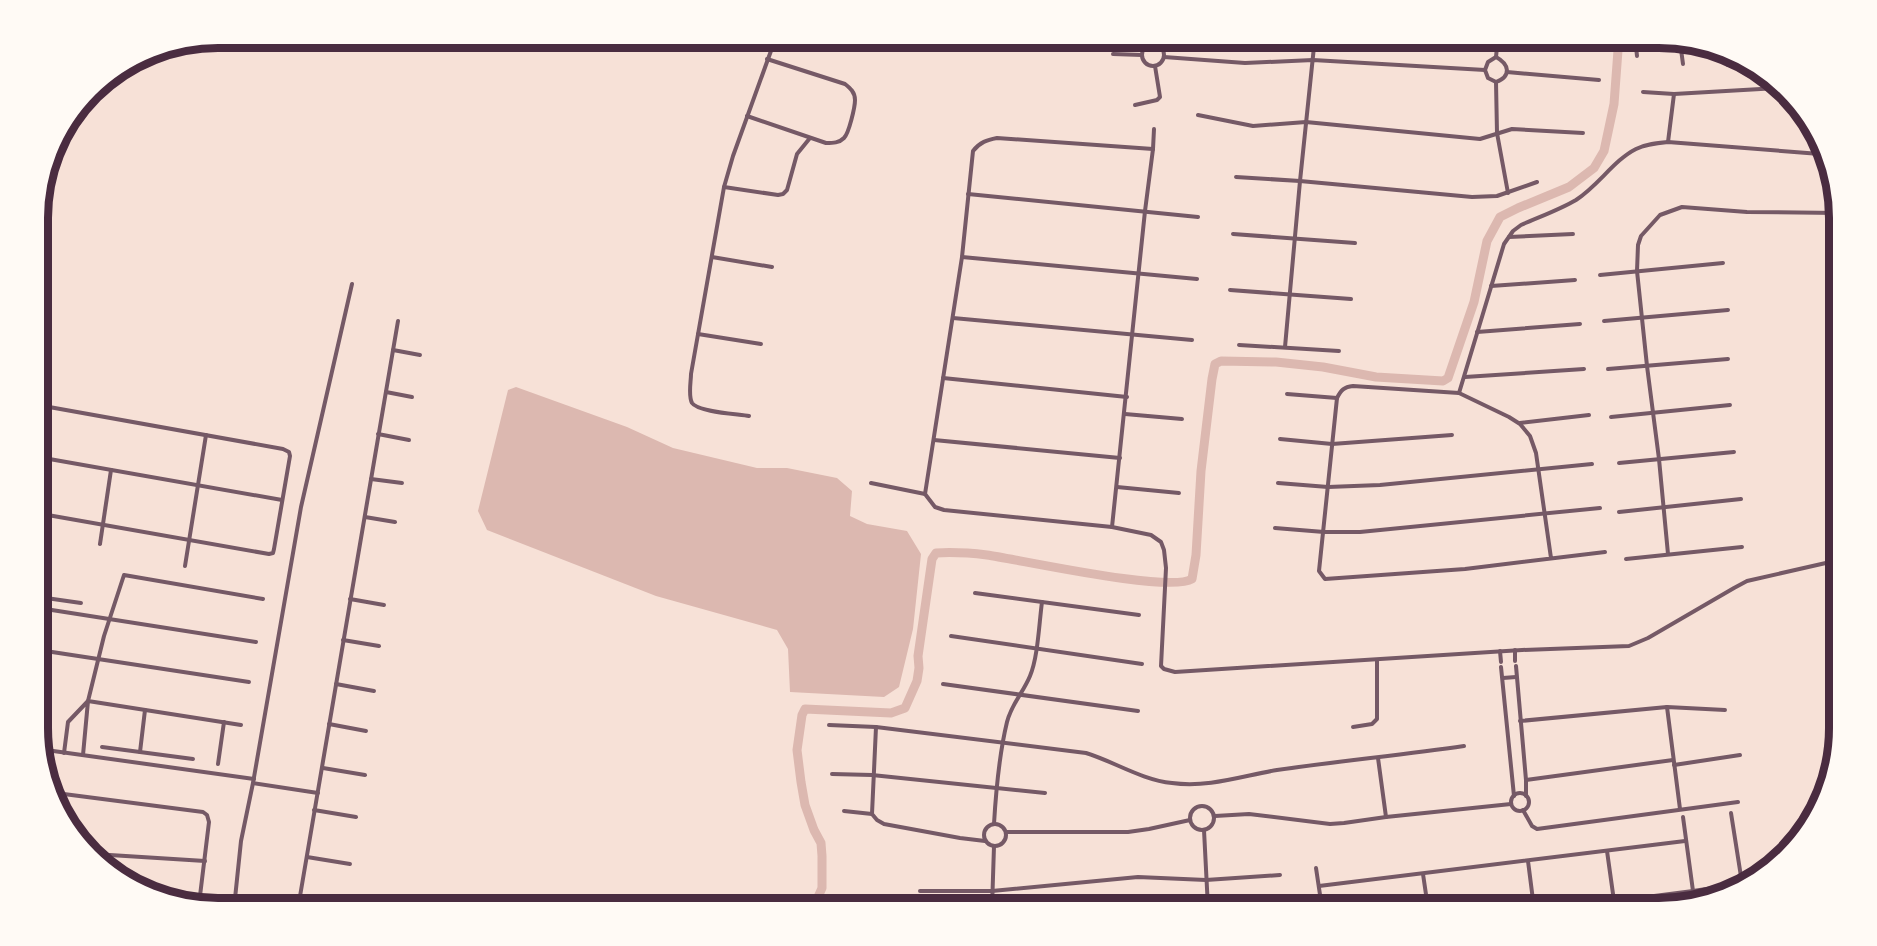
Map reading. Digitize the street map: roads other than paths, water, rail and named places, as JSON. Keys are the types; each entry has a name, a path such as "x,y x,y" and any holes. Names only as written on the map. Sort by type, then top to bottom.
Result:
{"street":[{"path":"749,416 699,408 692,403 691,374 724,187 772,48"},
{"path":"1145,48 1142,55 1146,64 1155,66 1161,63 1164,57 1161,48"},
{"path":"1285,347 1314,48"},
{"path":"1496,57 1497,48"},
{"path":"1636,48 1637,56"},
{"path":"1681,49 1683,64"},
{"path":"1113,54 1142,55"},
{"path":"1164,57 1245,63 1313,60 1485,70"},
{"path":"1496,57 1507,66 1507,72 1504,79 1496,81 1488,78 1485,70 1488,62 1496,57"},
{"path":"747,116 826,143 836,143 844,139 848,131 855,99 852,90 844,84 767,59"},
{"path":"1135,105 1160,98 1155,66"},
{"path":"1507,72 1599,80"},
{"path":"1496,81 1497,133 1508,193"},
{"path":"1643,92 1674,94 1769,89"},
{"path":"1668,142 1674,94"},
{"path":"1198,115 1253,126 1306,122 1480,139 1512,129 1583,133"},
{"path":"1112,527 1154,129"},
{"path":"724,187 783,194 787,190 797,154 810,138"},
{"path":"925,494 962,257 973,151 986,140 997,138 1153,149"},
{"path":"1459,393 1504,244 1521,225 1574,201 1625,156 1637,148 1655,143 1668,142 1817,155"},
{"path":"1236,177 1472,198 1487,198 1508,193 1537,182"},
{"path":"968,194 1197,217"},
{"path":"1668,554 1637,271 1638,245 1641,236 1660,215 1682,207 1747,212 1829,213"},
{"path":"1233,234 1355,243"},
{"path":"1508,237 1573,234"},
{"path":"712,257 772,267"},
{"path":"962,257 1197,279"},
{"path":"1600,274 1722,263"},
{"path":"1491,286 1575,280"},
{"path":"235,898 241,841 254,781 301,507 352,284"},
{"path":"1230,290 1351,299"},
{"path":"1604,321 1728,310"},
{"path":"953,318 1192,340"},
{"path":"306,898 300,897 398,321"},
{"path":"1477,332 1580,324"},
{"path":"698,334 761,344"},
{"path":"1239,345 1339,351"},
{"path":"393,350 420,355"},
{"path":"1608,369 1728,359"},
{"path":"1465,377 1584,369"},
{"path":"943,378 1126,397"},
{"path":"1551,558 1540,470 1530,436 1520,424 1459,393 1346,386 1337,398 1319,571 1325,579 1465,569 1605,552"},
{"path":"386,392 412,397"},
{"path":"1287,394 1337,398"},
{"path":"1611,417 1730,405"},
{"path":"48,407 287,450 290,456 272,554 48,515"},
{"path":"1125,414 1182,419"},
{"path":"1520,424 1589,415"},
{"path":"378,434 409,440"},
{"path":"185,566 206,435"},
{"path":"1280,439 1332,444 1452,435"},
{"path":"934,440 1120,458"},
{"path":"1619,463 1734,452"},
{"path":"48,459 282,500"},
{"path":"1278,483 1328,487 1436,480 1592,464"},
{"path":"100,544 111,470"},
{"path":"371,479 402,483"},
{"path":"871,483 925,494 935,507 944,510 1112,527 1150,535 1161,542 1166,568 1161,666 1168,671 1175,672 1515,650 1629,646 1638,644 1747,581 1829,562"},
{"path":"1117,487 1179,493"},
{"path":"1619,512 1741,499"},
{"path":"1275,528 1360,532 1600,508"},
{"path":"365,517 395,522"},
{"path":"1626,559 1742,547"},
{"path":"83,755 88,701 124,575 263,599"},
{"path":"975,592 1139,615"},
{"path":"48,598 81,603"},
{"path":"350,599 384,605"},
{"path":"994,824 1003,742 1012,706 1029,677 1036,648 1042,603"},
{"path":"48,609 256,642"},
{"path":"951,636 1142,664"},
{"path":"343,640 379,646"},
{"path":"1511,804 1516,810 1523,810 1528,806 1515,650"},
{"path":"1500,651 1514,796 1511,804"},
{"path":"48,652 249,682"},
{"path":"1353,727 1372,724 1377,719 1377,660"},
{"path":"1503,678 1516,677"},
{"path":"336,684 374,691"},
{"path":"943,684 1138,711"},
{"path":"88,701 241,725"},
{"path":"64,753 68,722 88,701"},
{"path":"1520,721 1666,707 1725,711"},
{"path":"1666,707 1680,809"},
{"path":"140,752 146,710"},
{"path":"218,764 224,722"},
{"path":"329,724 366,731"},
{"path":"829,725 876,727 1086,753 1160,782 1176,784 1220,782 1276,770 1464,746"},
{"path":"876,727 872,814 877,820 884,824 985,841 994,846 1004,842 1006,832"},
{"path":"102,747 193,759"},
{"path":"49,751 254,781 318,793"},
{"path":"1526,780 1740,754"},
{"path":"1378,758 1386,817"},
{"path":"323,768 365,775"},
{"path":"832,774 872,775 1045,792"},
{"path":"61,794 203,812 207,815 208,822 200,897"},
{"path":"1514,796 1521,794 1526,796"},
{"path":"1523,810 1532,826 1537,829 1738,802"},
{"path":"1215,816 1250,814 1330,824 1511,804"},
{"path":"1198,806 1209,807 1215,816 1214,823 1210,828 1204,830 1192,825 1190,820 1190,814 1198,806"},
{"path":"314,810 357,818"},
{"path":"844,811 872,814"},
{"path":"1731,813 1743,875"},
{"path":"1683,817 1693,891"},
{"path":"985,841 985,829 994,824 1000,825 1006,832 1128,832 1190,820"},
{"path":"1204,830 1207,898"},
{"path":"1319,886 1685,841"},
{"path":"992,898 994,846"},
{"path":"1607,851 1614,898"},
{"path":"106,855 205,861"},
{"path":"307,857 350,864"},
{"path":"1528,861 1533,898"},
{"path":"1316,868 1321,898"},
{"path":"920,891 992,891 1138,877 1206,880 1280,874"},
{"path":"1423,874 1427,898"},
{"path":"1638,898 1718,887"}],"waterway":[{"path":"818,898 822,888 821,843 805,805 801,782 797,750 802,715 805,709 891,713 905,708 917,681 918,656 932,559 936,553 987,555 1155,582 1178,582 1192,579 1196,555 1201,471 1215,364 1221,361 1276,362 1323,367 1376,377 1443,381 1448,378 1474,302 1487,241 1500,217 1569,187 1594,168 1604,151 1614,104 1618,48"}]}
